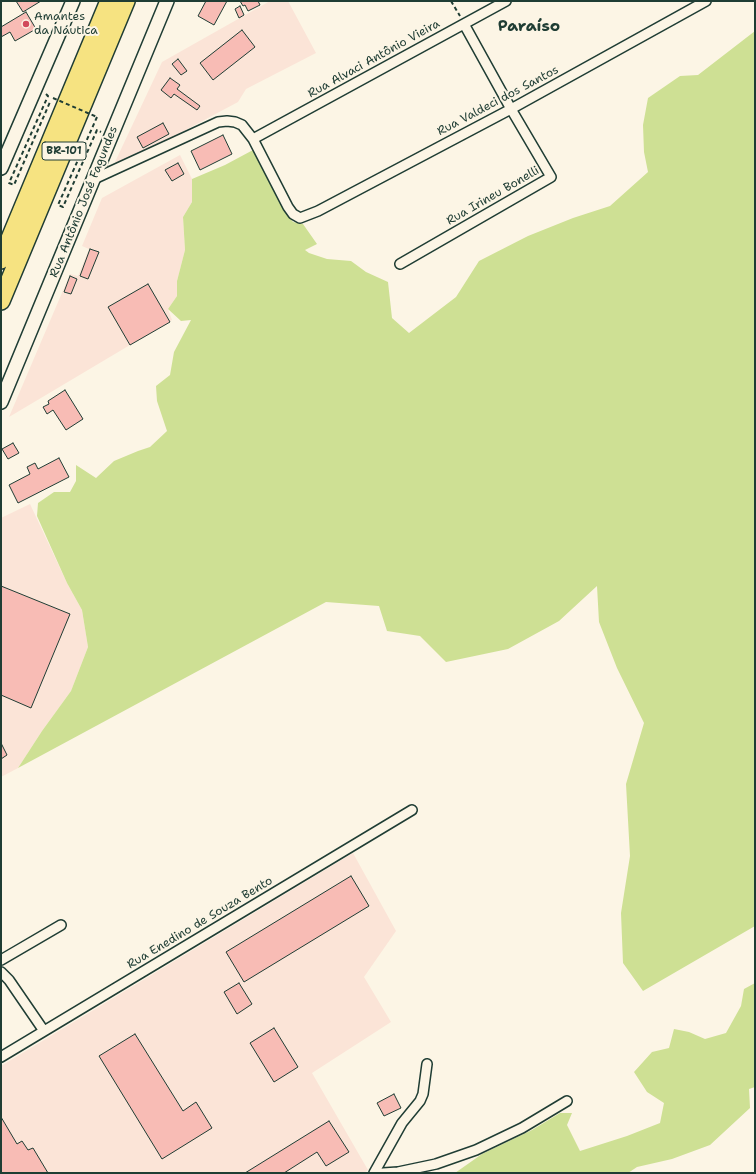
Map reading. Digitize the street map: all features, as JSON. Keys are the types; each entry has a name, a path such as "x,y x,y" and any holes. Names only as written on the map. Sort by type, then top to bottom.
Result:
{"highway":[{"name":"BR-101","path":"1,260 109,1"},
{"name":"BR-101","path":"1,301 126,1"}],"main road":[{"path":"1,168 73,1"},
{"name":"Rua Antônio José Fagundes","path":"1,402 167,1"}],"street":[{"name":"Rua Alvaci Antônio Vieira","path":"253,139 506,1"},
{"name":"Rua Valdeci dos Santos","path":"253,139 288,207 293,214 300,218 318,211 511,109 706,1"},
{"name":"Rua Irineu Bonelli","path":"400,264 551,177 464,24"},
{"path":"94,178 218,122 231,121 242,125 253,139"},
{"name":"Rua Enedino de Souza Bento","path":"1,1057 412,810"},
{"path":"1,960 61,925"},
{"path":"1,972 44,1031"},
{"path":"374,1173 402,1123 423,1094 427,1064"},
{"path":"383,1173 398,1172 436,1164 476,1150 522,1128 567,1101"}],"path":[{"path":"451,1 464,24"},
{"path":"36,89 48,96 9,183 14,185 53,98 97,117 58,204 63,206 97,130 111,136"}],"shaded area":[{"path":"270,1 288,1 316,53 246,89 238,102 120,165 115,162 162,62"},
{"path":"180,155 192,179 192,202 183,217 185,250 177,281 177,296 168,309 172,320 9,417 70,274 78,276 89,249 82,246 102,198"},
{"path":"30,504 67,583 82,610 88,647 71,691 42,731 18,768 1,777 1,518"},
{"path":"353,853 396,931 364,977 391,1022 312,1073 368,1170 364,1173 1,1173 1,1066"}],"green space":[{"path":"755,31 755,926 643,991 623,963 621,913 630,856 626,784 644,723 617,668 599,622 597,586 559,621 508,649 446,662 420,636 387,631 379,606 326,602 18,768 42,731 71,691 88,647 82,610 67,583 37,516 38,503 54,492 70,492 76,481 76,465 96,478 114,461 150,447 167,431 157,401 156,386 170,375 174,352 191,320 181,321 168,309 177,296 177,281 185,250 183,217 192,202 192,179 225,165 253,150 284,210 293,222 303,224 317,244 305,250 309,253 327,259 351,261 366,272 388,282 392,318 409,333 456,297 479,261 528,236 573,218 610,206 648,172 644,152 643,125 648,98 680,76 698,75"},
{"path":"755,983 755,1087 749,1089 750,1108 710,1145 672,1159 637,1167 628,1173 455,1173 482,1154 532,1130 560,1113 572,1113 567,1125 580,1151 627,1136 660,1123 664,1103 647,1092 634,1072 652,1052 669,1048 674,1029 689,1032 705,1039 726,1033 741,1006 744,989"}],"building":[{"path":"16,1 41,1 23,12"},
{"path":"206,1 227,1 214,25 198,16"},
{"path":"240,1 258,1 260,5 248,11 245,5 243,6"},
{"path":"240,6 244,15 239,18 235,9"},
{"path":"26,12 36,29 15,41 10,32 1,37 1,27"},
{"path":"242,30 255,47 213,80 200,63"},
{"path":"178,59 187,71 181,75 172,64"},
{"path":"170,78 180,85 177,89 200,106 197,110 174,94 171,98 161,90"},
{"path":"163,123 169,134 143,148 137,137"},
{"path":"223,135 232,154 200,170 191,151"},
{"path":"178,163 184,174 172,181 165,170"},
{"path":"90,249 99,252 88,279 80,276"},
{"path":"70,276 77,279 71,294 64,292"},
{"path":"148,284 170,322 130,345 108,307"},
{"path":"65,390 83,419 66,430 53,410 47,414 43,407 49,404 48,401"},
{"path":"13,443 19,453 8,459 2,449"},
{"path":"59,458 69,477 18,503 9,485 30,474 27,467 35,463 38,469"},
{"path":"1,586 70,614 31,708 1,695"},
{"path":"1,743 7,755 1,759"},
{"path":"351,876 369,906 244,982 226,952"},
{"path":"239,983 252,1004 237,1014 224,992"},
{"path":"274,1028 298,1067 274,1082 250,1043"},
{"path":"135,1034 183,1111 196,1102 212,1128 162,1159 99,1056"},
{"path":"394,1094 401,1108 384,1116 377,1103"},
{"path":"1,1117 17,1144 22,1141 28,1150 33,1148 48,1173 1,1173"},
{"path":"329,1121 349,1152 326,1166 317,1152 284,1173 245,1173"}],"place":[{"name":"Amantes da Náutica","path":"26,24"}],"district":[{"name":"Paraíso","path":"529,27"}]}
